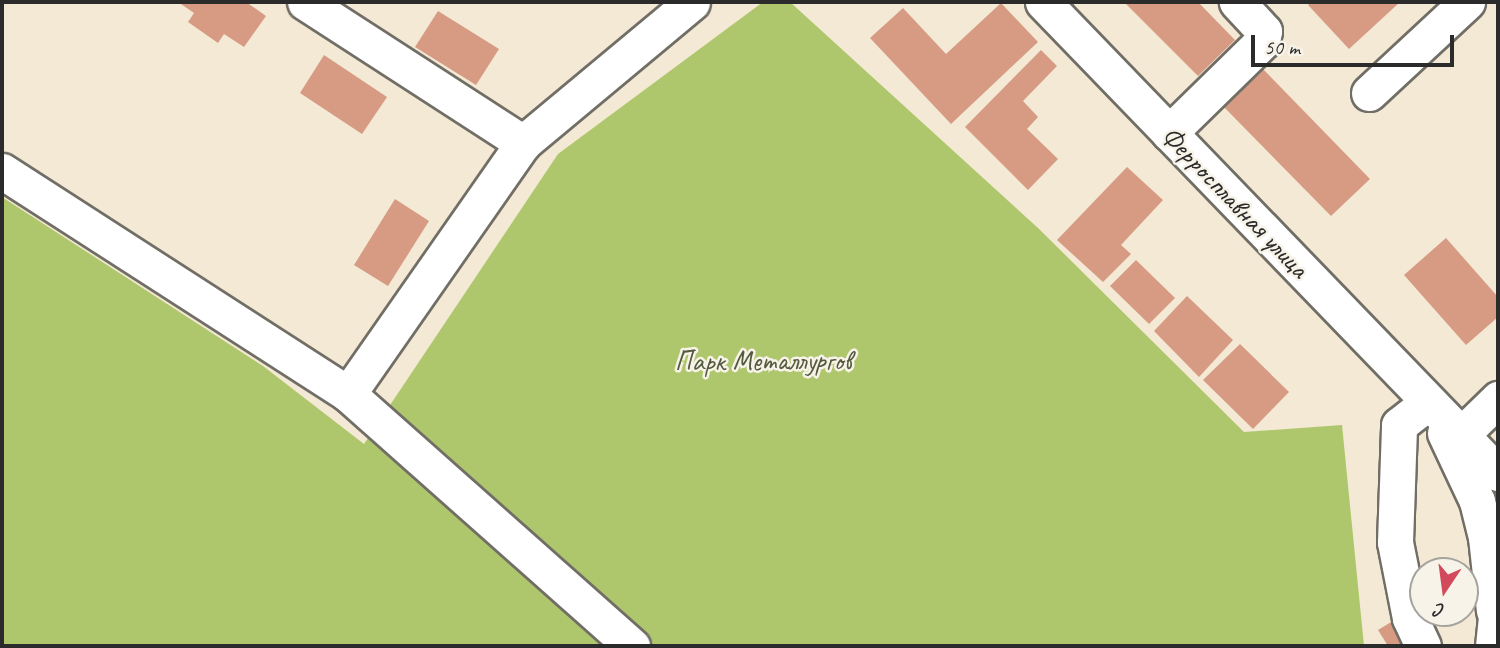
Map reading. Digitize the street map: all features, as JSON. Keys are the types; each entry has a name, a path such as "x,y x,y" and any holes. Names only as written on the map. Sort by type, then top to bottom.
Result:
{"street":[{"path":"305,2 523,143"},
{"path":"348,394 523,143 692,2"},
{"name":"Ферросплавная улица","path":"1043,2 1498,473"},
{"path":"1169,133 1262,42 1264,31 1237,2"},
{"path":"1369,93 1467,2"},
{"path":"2,172 348,394 632,646"},
{"path":"1461,435 1498,399"},
{"path":"1423,646 1409,618 1395,542 1399,425 1428,402 1477,500 1486,537 1496,605 1493,646"}],"green space":[{"name":"Парк Металлургов","path":"763,2 790,2 1038,228 1244,432 1342,425 1364,646 2,646 2,197 263,366 364,444 558,154"}],"building":[{"path":"178,2 246,2 266,16 244,47 224,34 218,43 188,22 194,13"},
{"path":"1124,2 1198,2 1235,40 1198,76"},
{"path":"1312,2 1400,2 1349,49 1308,5"},
{"path":"1001,3 1038,42 951,124 870,38 903,8 946,54"},
{"path":"438,11 499,49 476,85 415,47"},
{"path":"1041,50 1057,66 1023,101 1038,117 1027,129 1058,159 1028,190 965,127"},
{"path":"324,55 387,97 362,134 300,93"},
{"path":"1260,66 1370,179 1331,216 1221,104"},
{"path":"1127,167 1163,200 1121,245 1131,254 1103,282 1057,240"},
{"path":"395,199 429,221 388,286 354,265"},
{"path":"1446,238 1498,297 1498,317 1466,345 1404,275"},
{"path":"1136,260 1175,298 1149,324 1110,286"},
{"path":"1187,296 1233,340 1199,377 1154,331"},
{"path":"1240,344 1289,392 1253,429 1203,380"},
{"path":"1409,611 1409,627 1428,627 1440,646 1388,646 1378,630"}]}
